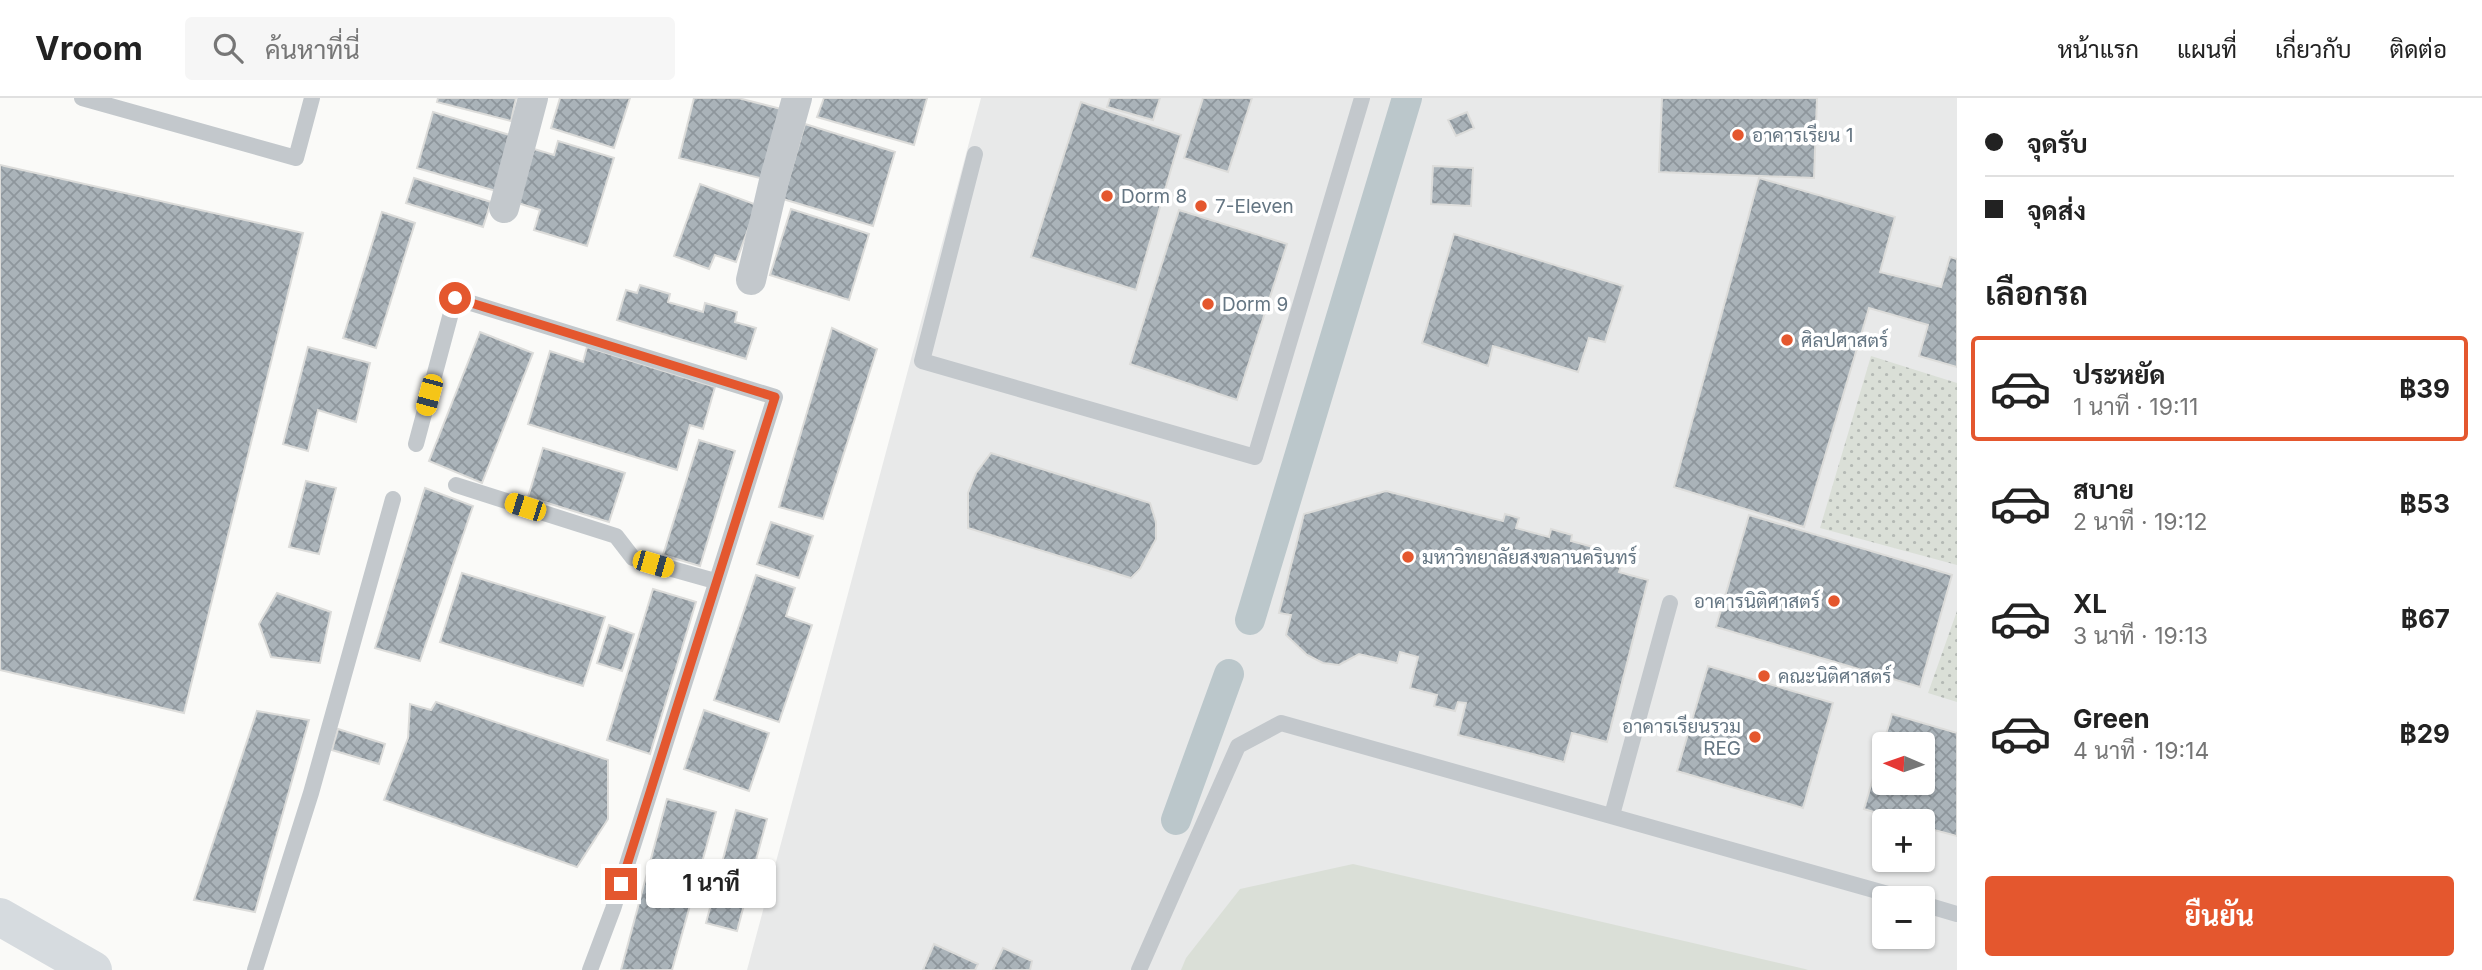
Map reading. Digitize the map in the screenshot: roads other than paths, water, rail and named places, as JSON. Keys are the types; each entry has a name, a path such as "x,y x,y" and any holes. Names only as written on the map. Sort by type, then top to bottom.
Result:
{"main road":[{"path":"0,917 93,970"}],"street":[{"path":"504,208 533,98"},
{"path":"751,280 797,98"}],"lane":[{"path":"82,98 296,158 312,98"},
{"path":"975,154 922,361 1255,457 1362,98"},
{"path":"416,444 455,298 775,397 613,909 590,970"},
{"path":"456,485 616,536 633,558 715,581"},
{"path":"255,970 311,793 393,499"},
{"path":"1612,815 1670,603"},
{"path":"1139,970 1238,746 1281,723 1872,889"},
{"path":"1935,908 1957,914"}],"waterway":[{"path":"1250,620 1407,98"},
{"path":"1176,820 1229,674"}],"place":[{"name":"อาคารเรียน 1","path":"1738,135"},
{"name":"Dorm 8","path":"1107,196"},
{"name":"7-Eleven","path":"1201,206"},
{"name":"Dorm 9","path":"1208,304"},
{"name":"ศิลปศาสตร์","path":"1787,340"},
{"name":"มหาวิทยาลัยสงขลานครินทร์","path":"1408,557"},
{"name":"อาคารนิติศาสตร์","path":"1834,601"},
{"name":"คณะนิติศาสตร์","path":"1764,676"},
{"name":"อาคารเรียนรวม REG","path":"1755,737"}]}
